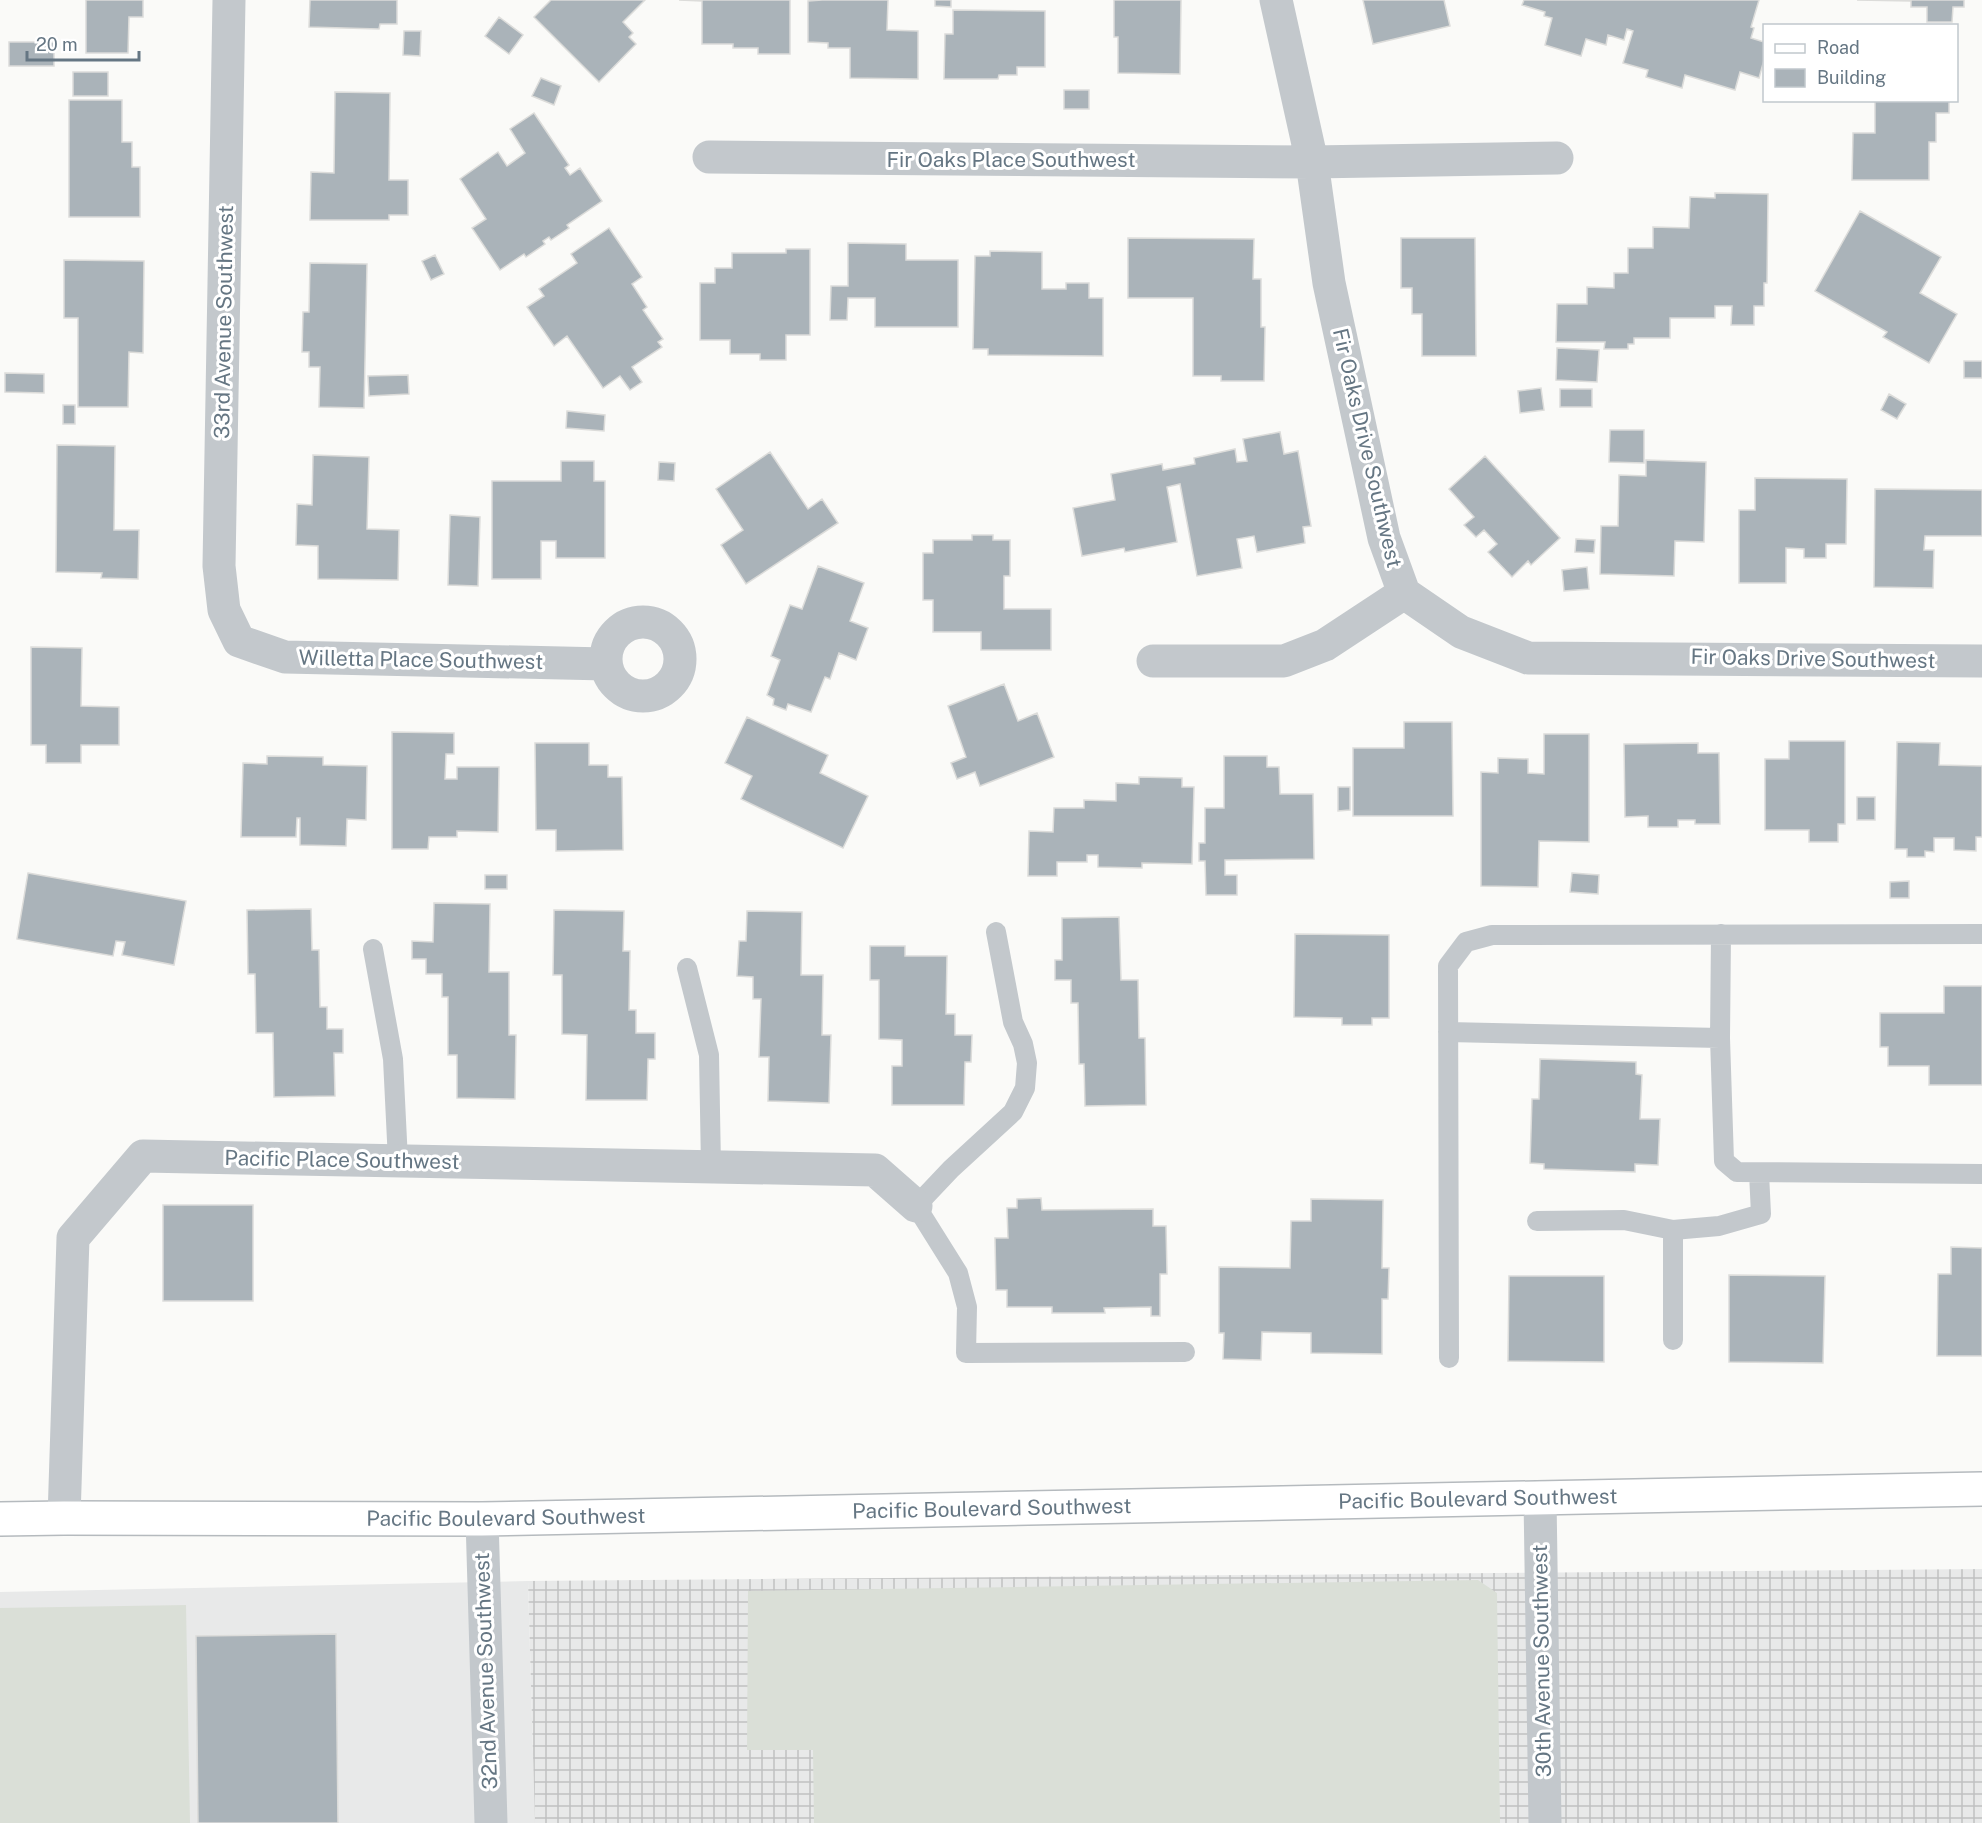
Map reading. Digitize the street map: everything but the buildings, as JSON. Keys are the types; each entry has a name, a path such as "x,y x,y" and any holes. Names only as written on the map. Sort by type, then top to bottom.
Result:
{"main road":[{"name":"Pacific Boulevard Southwest","path":"0,1519 482,1519 1982,1489"}],"street":[{"name":"33rd Avenue Southwest","path":"229,0 219,566 224,610 239,641"},
{"name":"Fir Oaks Drive Southwest","path":"1276,0 1312,162 1329,283 1384,538 1404,593 1461,632 1528,658 1982,661"},
{"name":"Fir Oaks Place Southwest","path":"709,157 1312,162 1557,158"},
{"path":"1153,661 1284,661 1325,645 1404,593"},
{"name":"Willetta Place Southwest","path":"239,641 285,657 606,664"},
{"name":"Pacific Place Southwest","path":"64,1518 73,1238 143,1156 875,1170 916,1206"},
{"name":"30th Avenue Southwest","path":"1540,1498 1545,1823"},
{"name":"32nd Avenue Southwest","path":"482,1519 491,1823"}],"lane":[{"path":"996,932 1013,1022 1023,1044 1027,1063 1025,1088 1013,1112 916,1206 958,1273 967,1308 966,1353 1185,1352"},
{"path":"1721,934 1720,1038 1724,1161 1737,1172 1982,1174"},
{"path":"1449,1358 1448,966 1466,942 1492,935 1982,934"},
{"path":"373,949 393,1059 398,1161"},
{"path":"687,968 709,1055 711,1167"},
{"path":"1448,1032 1720,1038"},
{"path":"1537,1221 1624,1220 1673,1230 1719,1226 1761,1214 1759,1173"},
{"path":"1673,1230 1673,1340"}],"shaded area":[{"path":"1982,1569 1982,1823 535,1823 528,1581"},
{"path":"1478,1580 1497,1593 1500,1823 814,1823 813,1750 747,1750 748,1591"},
{"path":"528,1581 535,1823 0,1823 0,1592"},
{"path":"186,1605 190,1823 0,1823 0,1608"}]}
